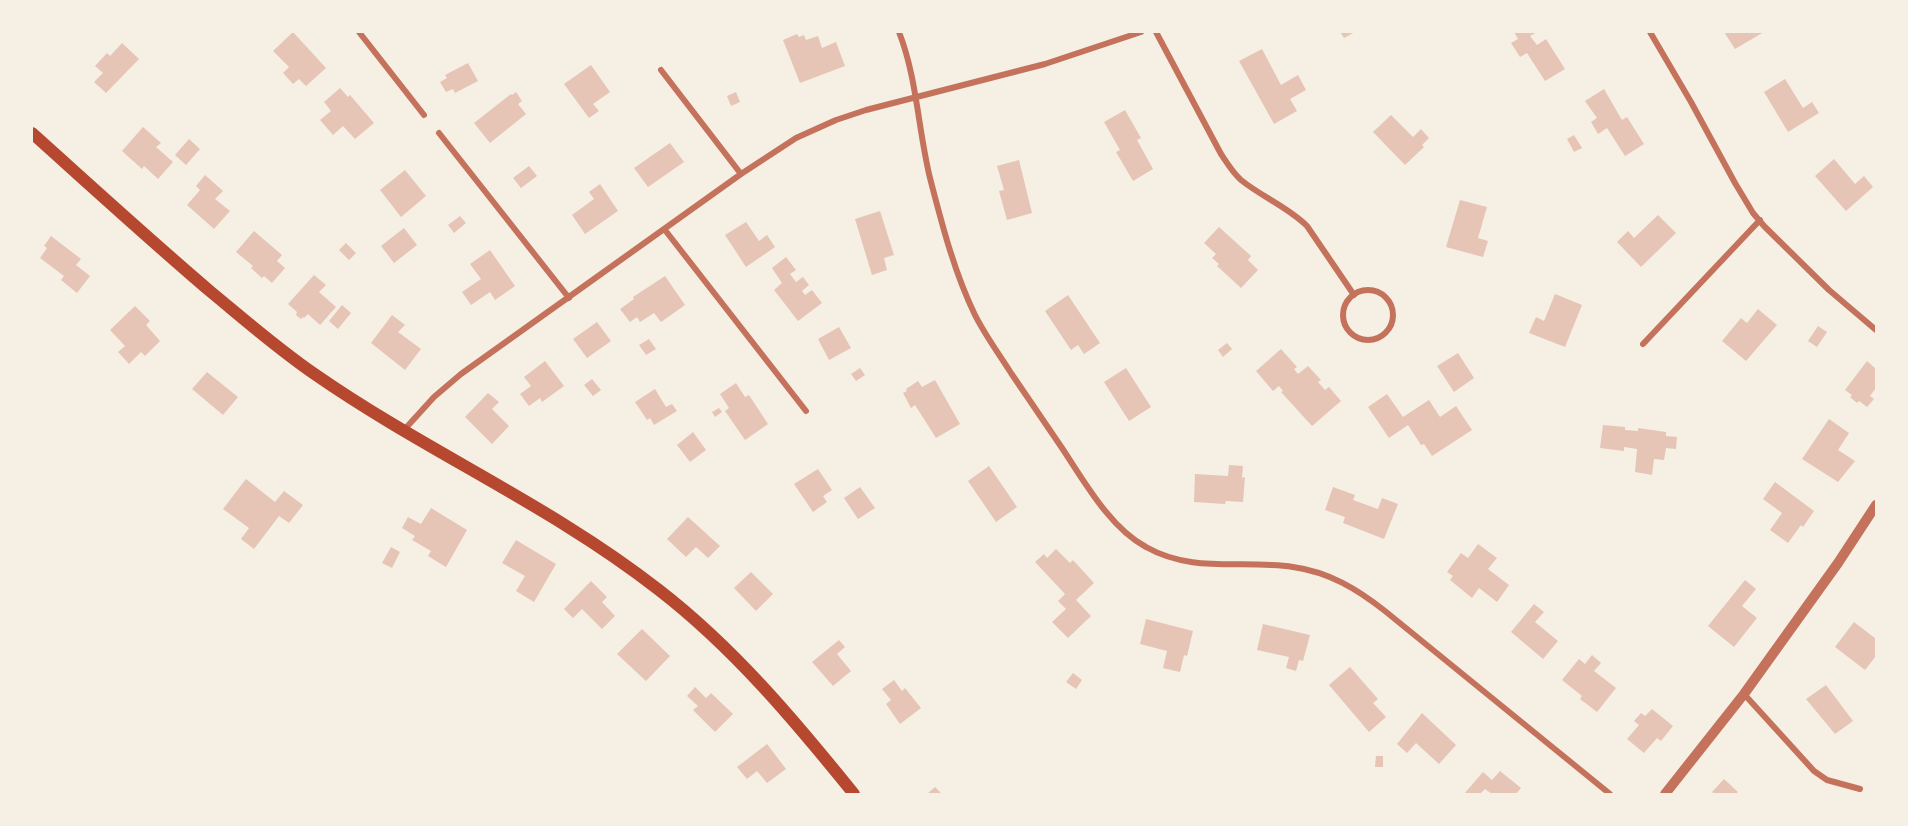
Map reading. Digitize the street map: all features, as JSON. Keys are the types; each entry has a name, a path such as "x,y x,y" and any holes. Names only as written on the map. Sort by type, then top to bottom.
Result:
{"main road":[{"path":"32,133 178,263 313,373 404,431 562,522 658,589 708,631 752,675 785,711 854,795"}],"street":[{"path":"359,32 424,115"},
{"path":"899,32 907,56 929,175 959,278 976,318 1093,493 1127,533 1146,547 1177,559 1216,565 1292,566 1330,576 1346,584 1385,611 1610,795"},
{"path":"404,431 423,407 449,383 784,145 858,112 1045,64 1141,32"},
{"path":"1156,32 1221,154 1233,171 1241,180 1298,217 1307,226 1323,246 1354,295"},
{"path":"1650,32 1735,183 1760,220 1829,290 1876,330"},
{"path":"660,70 741,174"},
{"path":"439,133 569,298"},
{"path":"1643,344 1760,220"},
{"path":"665,230 806,411"},
{"path":"1363,291 1373,291 1382,295 1389,302 1393,311 1393,321 1389,330 1382,336 1372,340 1362,339 1353,335 1346,327 1345,307 1354,295 1363,291"},
{"path":"1665,795 1744,694 1838,563 1876,505"},
{"path":"1744,694 1814,771 1827,780 1860,789"}],"building":[{"path":"293,32 326,68 306,86 299,79 293,84 283,73 289,67 273,51"},
{"path":"1340,32 1355,32 1344,38"},
{"path":"1514,32 1537,32 1530,36 1537,45 1546,39 1565,69 1545,81 1527,53 1520,57 1511,43 1518,39"},
{"path":"1724,32 1764,32 1735,49"},
{"path":"797,34 799,37 804,35 806,40 818,36 822,48 836,42 845,66 800,83 783,40"},
{"path":"122,43 139,59 106,93 94,82 103,73 95,66 107,53 110,56"},
{"path":"1262,49 1281,85 1298,75 1306,90 1290,99 1297,111 1274,124 1239,61"},
{"path":"468,63 478,81 455,93 453,89 446,92 440,82 447,78 445,75"},
{"path":"591,65 610,92 593,104 599,111 589,118 564,84"},
{"path":"1785,79 1803,108 1812,102 1819,113 1788,132 1764,92"},
{"path":"340,88 348,97 350,95 374,123 355,139 343,126 333,135 320,120 331,111 324,102"},
{"path":"1604,89 1622,120 1627,117 1644,144 1625,156 1607,128 1598,134 1591,122 1597,118 1585,101"},
{"path":"516,92 522,101 518,104 526,114 490,143 474,123"},
{"path":"736,92 740,102 731,106 727,96"},
{"path":"1125,110 1141,138 1137,140 1153,169 1133,181 1116,152 1120,150 1104,122"},
{"path":"1391,115 1413,137 1421,129 1429,138 1422,145 1424,147 1405,165 1373,132"},
{"path":"143,127 161,143 156,147 173,162 158,179 144,166 142,169 122,151"},
{"path":"1574,135 1582,148 1574,152 1567,139"},
{"path":"189,139 200,149 186,165 175,155"},
{"path":"670,143 684,162 648,187 634,168"},
{"path":"1834,159 1855,184 1864,176 1873,187 1846,211 1815,176"},
{"path":"1019,160 1032,213 1007,220 999,191 1004,190 997,166"},
{"path":"529,166 537,176 521,188 513,178"},
{"path":"405,170 426,196 401,217 380,190"},
{"path":"205,175 223,191 215,199 230,211 214,229 187,205 200,190 196,186"},
{"path":"600,184 618,211 585,234 572,215 594,199 589,192"},
{"path":"1460,200 1487,207 1478,238 1488,241 1483,257 1446,247"},
{"path":"880,211 894,255 884,258 887,270 872,275 855,219"},
{"path":"1658,215 1676,233 1641,267 1617,242 1628,231 1634,238"},
{"path":"460,216 466,223 454,233 448,225"},
{"path":"746,222 759,241 767,235 775,247 746,267 725,235"},
{"path":"1219,227 1251,256 1248,260 1258,270 1241,288 1217,266 1219,264 1212,258 1216,254 1204,243"},
{"path":"404,228 417,245 394,263 381,246"},
{"path":"254,231 282,255 277,261 285,268 272,283 264,276 262,278 251,268 253,266 236,252"},
{"path":"51,236 81,259 76,265 90,276 77,293 61,280 64,276 40,258"},
{"path":"346,243 356,253 349,260 339,250"},
{"path":"490,250 515,286 495,300 490,292 471,305 462,292 481,279 470,264"},
{"path":"786,257 796,270 790,274 796,282 803,277 809,285 802,291 805,295 812,290 822,303 798,321 774,290 782,283 772,268"},
{"path":"314,275 326,285 319,292 336,307 320,325 308,314 301,319 288,304"},
{"path":"665,276 685,305 661,322 654,313 640,322 637,317 630,322 620,309 634,299 633,297"},
{"path":"1555,294 1582,305 1565,347 1529,333 1536,317 1544,321"},
{"path":"1068,295 1100,343 1084,354 1078,345 1071,350 1045,311"},
{"path":"342,305 351,313 338,329 329,321"},
{"path":"135,306 150,321 146,325 160,341 145,356 141,352 129,364 118,352 125,346 110,330"},
{"path":"1758,309 1777,325 1746,361 1722,341 1741,318 1747,323"},
{"path":"392,315 405,325 398,332 421,349 405,370 371,343"},
{"path":"597,322 611,341 587,358 573,339"},
{"path":"1818,326 1827,332 1817,347 1808,341"},
{"path":"839,327 851,348 829,360 818,339"},
{"path":"649,339 656,349 646,355 639,345"},
{"path":"1227,343 1232,349 1223,357 1218,350"},
{"path":"1281,349 1297,367 1294,369 1298,374 1308,366 1321,380 1318,382 1325,390 1329,387 1341,401 1312,426 1281,392 1283,391 1279,386 1273,391 1256,371"},
{"path":"1458,353 1474,378 1454,392 1437,366"},
{"path":"545,361 564,386 542,402 540,398 529,406 520,394 531,386 524,377"},
{"path":"1867,361 1876,369 1876,388 1870,396 1874,399 1867,407 1859,401 1857,403 1845,390"},
{"path":"860,368 865,375 856,381 851,374"},
{"path":"1126,368 1151,407 1129,421 1104,382"},
{"path":"207,372 238,397 223,415 192,389"},
{"path":"592,379 601,390 593,396 584,385"},
{"path":"935,380 960,424 936,438 915,405 911,408 903,393 918,381 922,387"},
{"path":"736,383 745,397 749,395 768,424 745,440 725,411 729,408 720,394"},
{"path":"655,389 666,407 672,404 677,411 654,425 650,418 647,420 635,402"},
{"path":"488,393 499,402 492,409 509,426 492,444 465,417"},
{"path":"1387,394 1403,417 1429,400 1440,417 1456,406 1472,430 1432,456 1424,444 1421,445 1408,425 1389,438 1368,407"},
{"path":"719,408 722,412 715,417 712,412"},
{"path":"1829,419 1849,433 1838,450 1855,461 1838,482 1802,459"},
{"path":"1603,425 1625,427 1625,430 1638,431 1638,428 1666,432 1666,436 1677,437 1676,449 1666,448 1664,460 1654,459 1652,475 1635,472 1637,449 1624,447 1624,451 1600,448"},
{"path":"693,432 706,450 690,462 677,445"},
{"path":"1229,465 1243,466 1242,478 1245,477 1243,502 1226,501 1225,504 1194,502 1195,474 1228,476"},
{"path":"989,466 1017,507 996,522 968,481"},
{"path":"818,469 832,490 823,496 827,502 813,512 794,484"},
{"path":"246,479 275,502 284,491 303,505 289,523 279,516 254,549 241,539 249,528 223,509"},
{"path":"1775,482 1814,511 1788,543 1770,530 1782,513 1763,499"},
{"path":"860,487 875,508 858,519 844,498"},
{"path":"1333,487 1355,495 1353,500 1378,509 1382,498 1398,504 1384,539 1343,523 1345,517 1325,510"},
{"path":"431,508 467,530 446,567 428,556 431,551 412,540 415,536 402,528 408,517 421,524"},
{"path":"688,517 720,546 708,558 696,547 686,557 667,539"},
{"path":"516,540 556,564 534,602 516,591 525,576 502,563"},
{"path":"1478,544 1497,558 1488,569 1509,585 1497,602 1479,588 1472,598 1450,580 1453,576 1447,572 1461,553 1468,558"},
{"path":"391,547 400,552 392,568 382,563"},
{"path":"1056,549 1070,563 1073,560 1094,583 1076,600 1091,616 1068,638 1052,622 1066,609 1058,601 1065,594 1035,562 1044,554 1047,558"},
{"path":"751,572 773,594 756,611 734,588"},
{"path":"1745,580 1756,589 1742,606 1757,618 1734,647 1708,626"},
{"path":"591,581 607,597 602,602 615,616 602,629 582,609 573,618 564,609"},
{"path":"1534,604 1544,612 1535,622 1558,641 1543,659 1511,632"},
{"path":"1146,619 1193,631 1187,656 1184,655 1180,672 1163,668 1167,651 1140,644"},
{"path":"1854,622 1876,639 1876,656 1865,670 1835,647"},
{"path":"1263,624 1310,635 1303,661 1299,660 1296,671 1286,668 1289,657 1257,650"},
{"path":"642,629 670,656 646,681 617,654"},
{"path":"839,640 845,647 837,654 851,671 833,686 812,662"},
{"path":"1592,655 1601,663 1594,671 1616,688 1597,712 1580,699 1582,696 1562,680 1579,659 1585,664"},
{"path":"1350,667 1378,699 1373,703 1386,717 1369,732 1329,685"},
{"path":"1073,673 1082,680 1076,689 1066,682"},
{"path":"894,680 902,691 905,688 921,708 900,724 886,704 891,700 882,689"},
{"path":"1826,685 1853,721 1835,734 1806,699"},
{"path":"695,687 706,698 711,693 733,714 715,732 693,710 698,706 687,696"},
{"path":"1652,709 1673,726 1661,741 1657,738 1644,753 1627,739 1639,725 1634,721 1641,713 1645,716"},
{"path":"1422,713 1456,745 1439,764 1416,743 1407,753 1397,744"},
{"path":"767,744 786,769 767,783 757,771 747,779 737,767"},
{"path":"1376,756 1383,756 1383,767 1375,767"},
{"path":"1500,771 1521,788 1516,794 1492,794 1485,789 1480,794 1464,794 1483,772 1492,780"},
{"path":"1724,779 1738,792 1736,794 1714,794 1712,792"},
{"path":"935,787 942,794 927,794"}]}
